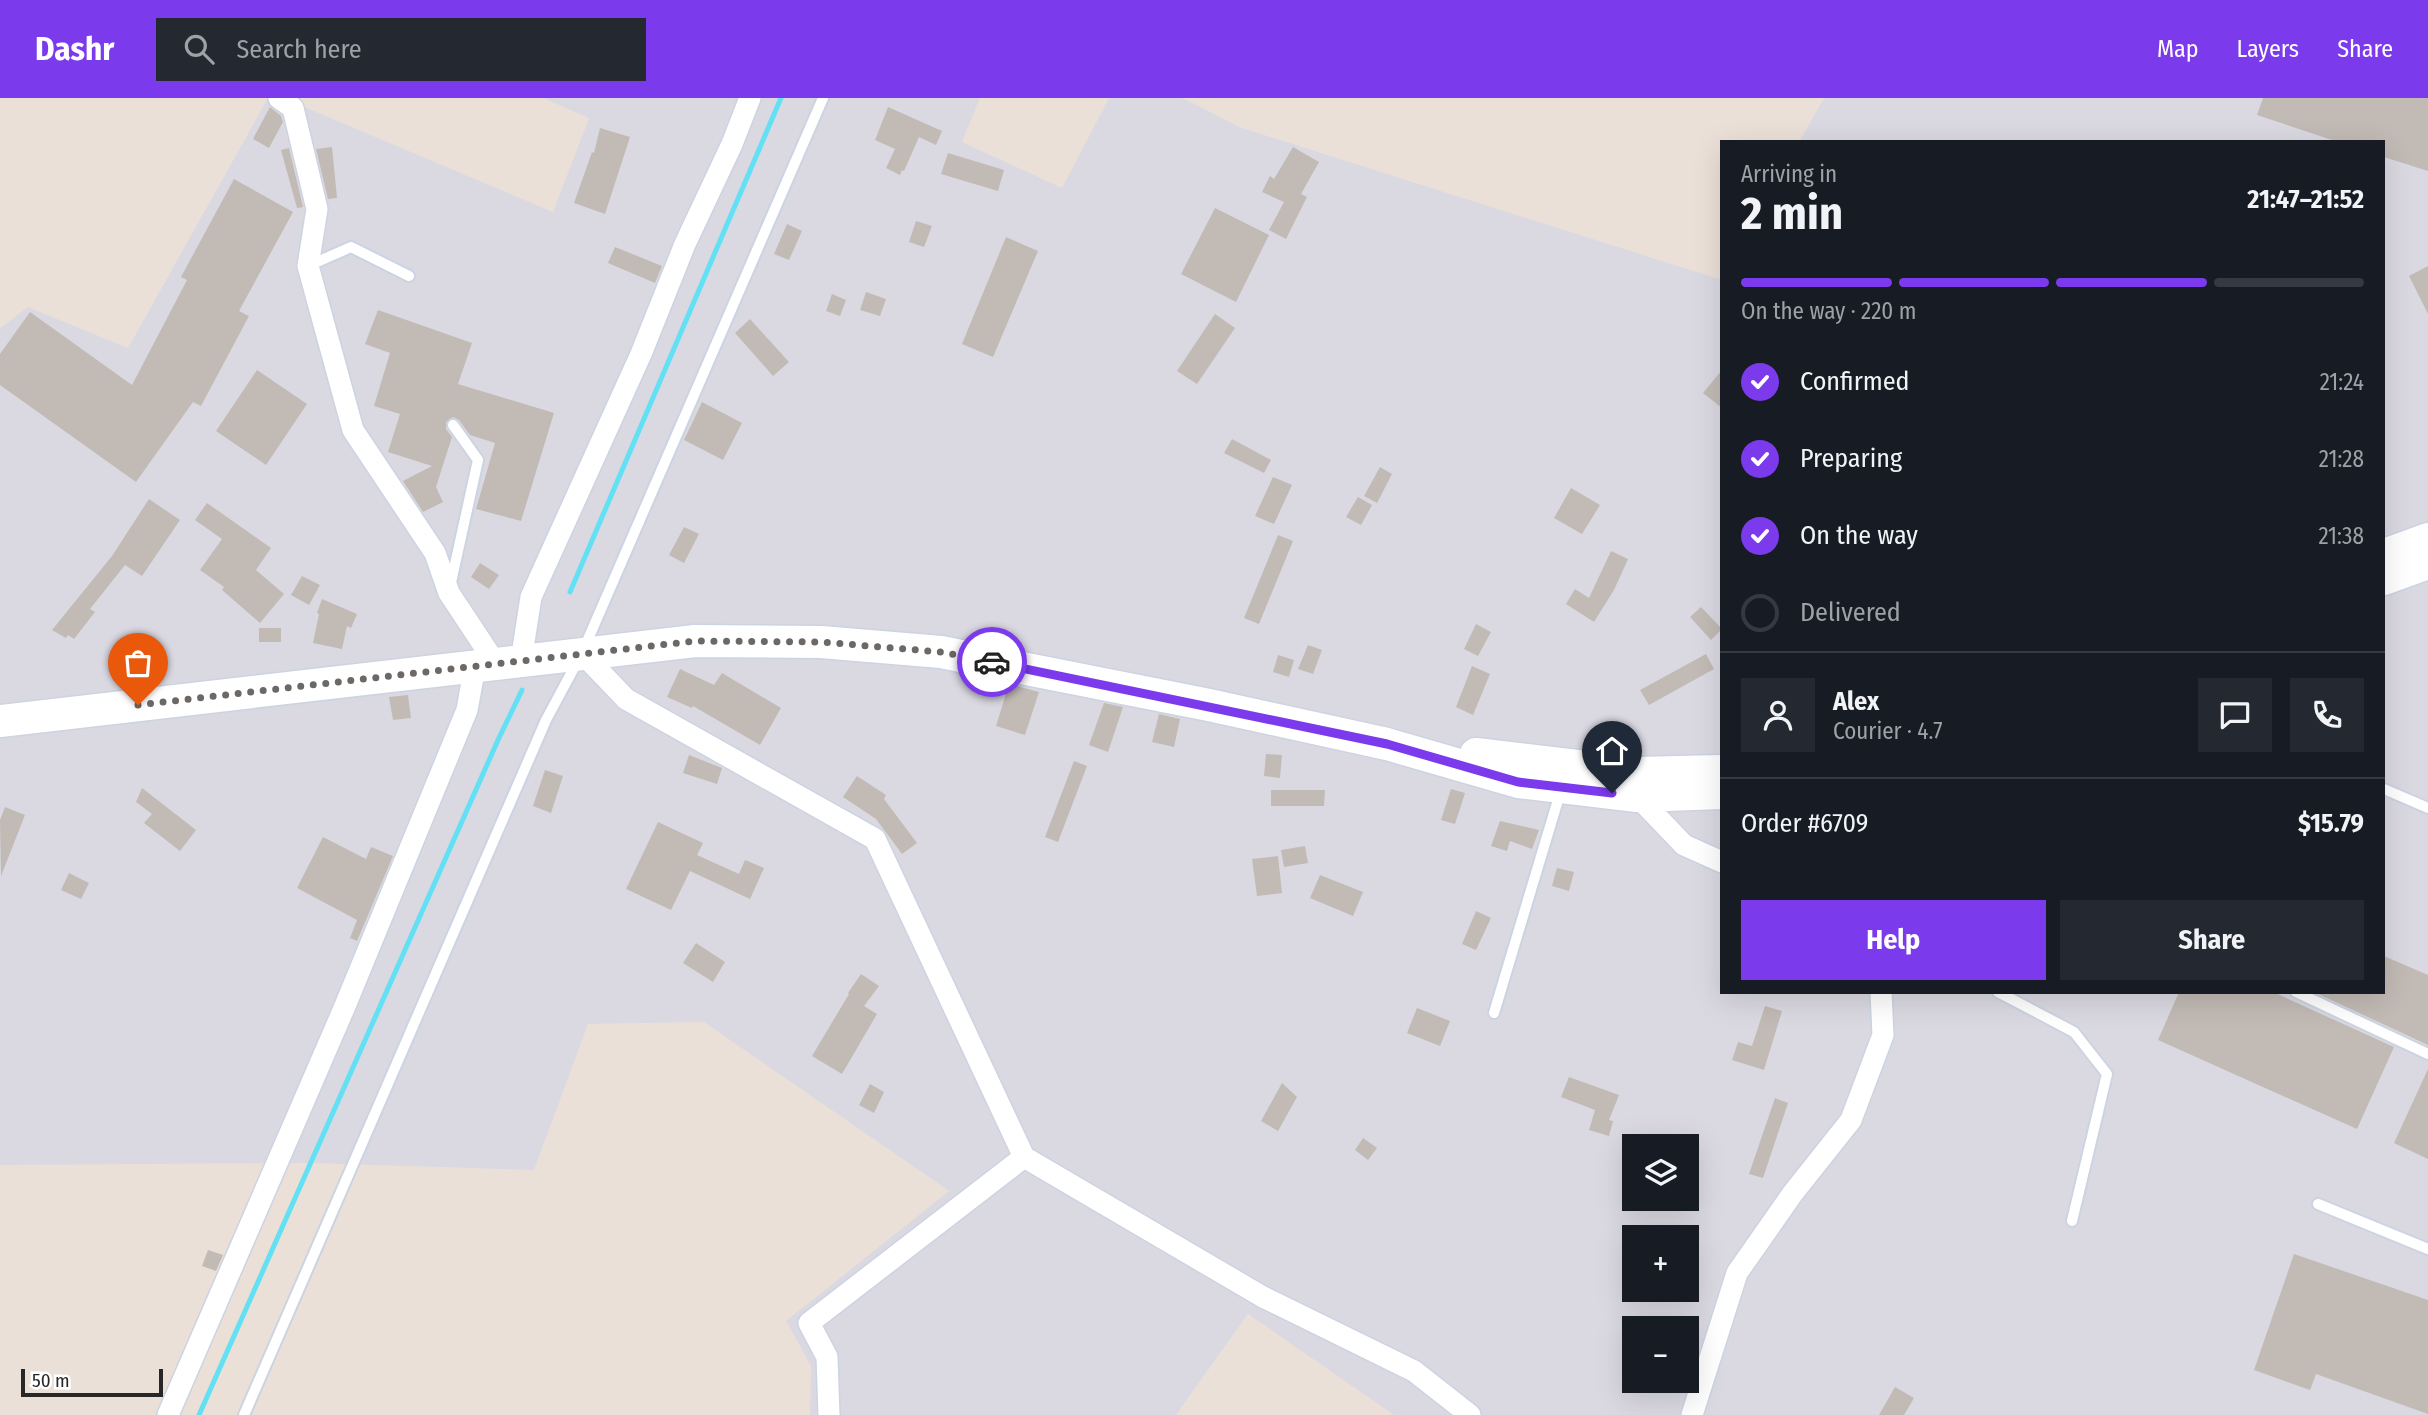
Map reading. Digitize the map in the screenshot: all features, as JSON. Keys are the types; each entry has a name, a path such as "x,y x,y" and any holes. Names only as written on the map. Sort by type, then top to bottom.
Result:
{"main road":[{"path":"2385,555 2428,538"},
{"path":"2385,579 2428,563"},
{"path":"0,722 695,641 821,642 941,652 1387,744 1518,782 1637,796 1720,793"},
{"path":"1387,744 1637,773 1720,771"}],"street":[{"path":"279,98 293,108 317,209 308,266 353,430 435,553 449,593 497,664"},
{"path":"168,1415 345,1006 467,710 497,664 531,597 641,354 685,244 732,144 750,98"},
{"path":"582,653 626,699 875,839 1024,1157 1263,1297 1414,1371 1470,1415"},
{"path":"1637,796 1684,845 1720,861"},
{"path":"1692,1415 1737,1273 1793,1193 1851,1120 1883,1035 1881,994"},
{"path":"829,1415 827,1357 809,1323 1024,1157"}],"lane":[{"path":"244,1415 546,720 582,653 823,98"},
{"path":"308,266 351,247 408,276"},
{"path":"449,593 478,460 453,425"},
{"path":"1494,1013 1562,787"},
{"path":"2385,789 2428,808"},
{"path":"2002,994 2074,1032 2106,1074 2073,1221"},
{"path":"2300,994 2428,1054"},
{"path":"2318,1204 2428,1249"}],"shaded area":[{"path":"268,98 283,98 553,212 589,118 543,98 980,98 962,142 1062,188 1109,98 1183,98 1239,127 1720,279 1720,994 2385,994 2385,140 1800,140 1824,98 2428,98 2428,1415 1394,1415 1248,1314 1176,1415 810,1415 811,1366 786,1321 949,1191 704,1022 588,1024 534,1170 311,1163 0,1165 0,328 28,307 128,348"}],"building":[{"path":"2263,98 2428,98 2428,171 2385,157 2385,140 2332,140 2257,115"},
{"path":"270,107 281,116 283,122 269,148 253,139"},
{"path":"888,107 942,131 936,145 919,137 900,175 886,168 895,149 875,140"},
{"path":"600,128 630,137 605,214 574,203 592,152 594,153"},
{"path":"332,147 337,198 328,199 316,149"},
{"path":"1293,147 1319,162 1301,194 1307,197 1286,239 1269,230 1284,202 1262,192 1270,176 1274,179"},
{"path":"289,148 303,207 297,208 281,150"},
{"path":"948,153 1004,170 998,191 941,174"},
{"path":"234,179 293,212 239,311 249,316 201,406 193,402 136,482 0,385 0,354 30,312 132,385 187,280 181,277"},
{"path":"1215,208 1269,235 1236,302 1181,274"},
{"path":"916,221 932,226 924,247 909,242"},
{"path":"787,224 802,231 789,260 774,254"},
{"path":"1006,237 1038,251 993,357 962,344"},
{"path":"615,247 662,266 655,283 608,263"},
{"path":"2428,266 2428,314 2409,276"},
{"path":"866,292 886,299 880,316 860,310"},
{"path":"832,294 846,300 840,316 826,311"},
{"path":"378,310 472,343 458,384 554,413 521,521 476,509 495,443 470,435 459,420 453,417 446,422 446,429 452,437 436,487 443,502 423,512 403,481 432,466 388,452 400,414 374,406 390,353 365,344"},
{"path":"1215,314 1235,328 1197,384 1177,371"},
{"path":"750,319 789,362 773,376 735,333"},
{"path":"257,370 307,404 266,465 216,431"},
{"path":"1720,372 1720,406 1703,393"},
{"path":"702,402 742,423 723,460 684,440"},
{"path":"1232,439 1271,460 1264,473 1224,453"},
{"path":"1380,467 1392,474 1377,503 1364,496"},
{"path":"1273,477 1292,485 1274,524 1255,516"},
{"path":"1571,488 1600,505 1582,534 1554,518"},
{"path":"1358,497 1372,505 1361,525 1346,517"},
{"path":"149,499 180,520 142,576 125,565 90,609 95,612 74,639 68,635 66,638 52,630 112,556"},
{"path":"207,503 271,548 256,570 284,594 260,623 222,590 224,587 200,570 222,539 195,520"},
{"path":"684,527 699,534 684,563 669,555"},
{"path":"1278,535 1293,541 1259,624 1244,618"},
{"path":"1611,551 1628,559 1614,590 1594,622 1566,604 1575,589 1589,598"},
{"path":"480,563 499,575 489,589 471,577"},
{"path":"302,576 320,585 309,605 291,595"},
{"path":"322,599 357,614 351,628 347,626 342,649 313,643"},
{"path":"1701,607 1720,627 1720,631 1711,640 1690,617"},
{"path":"1476,624 1491,632 1478,656 1464,649"},
{"path":"259,628 281,628 281,642 259,642"},
{"path":"1308,645 1322,650 1313,674 1298,669"},
{"path":"1706,654 1714,669 1649,705 1640,690"},
{"path":"1278,655 1294,660 1289,677 1273,672"},
{"path":"1472,666 1490,674 1473,715 1456,707"},
{"path":"680,669 714,685 722,673 781,708 760,745 693,706 692,708 667,697"},
{"path":"1009,684 1039,692 1025,735 996,726"},
{"path":"408,695 411,718 393,720 389,697"},
{"path":"1104,703 1123,707 1108,752 1089,745"},
{"path":"1159,714 1180,719 1174,747 1152,742"},
{"path":"1266,754 1282,755 1280,778 1264,776"},
{"path":"689,755 722,768 717,784 683,773"},
{"path":"1074,761 1087,766 1058,842 1045,837"},
{"path":"545,770 563,776 551,813 533,806"},
{"path":"857,776 886,795 884,799 917,843 902,854 876,819 843,797"},
{"path":"142,788 196,830 180,851 144,823 152,814 136,802"},
{"path":"1451,789 1465,793 1455,824 1441,820"},
{"path":"1271,790 1325,790 1324,806 1271,806"},
{"path":"5,807 25,815 1,876 0,820"},
{"path":"1500,821 1539,830 1532,849 1510,841 1507,851 1491,846"},
{"path":"658,822 703,843 697,855 739,874 745,860 764,868 750,899 690,871 671,910 626,889"},
{"path":"323,837 366,859 371,847 393,856 357,941 350,938 357,920 297,888"},
{"path":"1305,846 1308,863 1284,867 1281,850"},
{"path":"1278,856 1282,893 1257,896 1252,859"},
{"path":"1557,868 1574,872 1569,891 1552,886"},
{"path":"69,873 89,883 81,899 61,890"},
{"path":"1320,875 1363,892 1353,916 1310,898"},
{"path":"1476,911 1491,918 1476,950 1462,944"},
{"path":"696,943 725,962 713,982 683,963"},
{"path":"2385,956 2428,975 2428,1045 2318,994 2385,994"},
{"path":"861,974 879,986 864,1006 877,1014 842,1074 812,1056"},
{"path":"2178,994 2277,994 2394,1047 2357,1129 2158,1040"},
{"path":"1765,1006 1782,1011 1764,1070 1732,1060 1738,1042 1752,1046"},
{"path":"1417,1008 1450,1021 1440,1046 1407,1033"},
{"path":"2428,1069 2428,1159 2394,1143"},
{"path":"1569,1077 1619,1095 1609,1120 1613,1121 1609,1136 1589,1130 1595,1110 1561,1097"},
{"path":"1282,1083 1297,1097 1278,1131 1261,1121"},
{"path":"870,1084 884,1092 874,1113 859,1105"},
{"path":"1775,1098 1788,1103 1763,1178 1749,1174"},
{"path":"1363,1138 1377,1148 1368,1160 1355,1150"},
{"path":"208,1250 223,1255 216,1271 202,1266"},
{"path":"2294,1254 2428,1300 2428,1414 2316,1374 2310,1390 2254,1370"},
{"path":"1895,1387 1914,1398 1904,1415 1879,1415"}],"waterway":[{"path":"570,592 781,98"},
{"path":"199,1415 522,690"}],"way so far":[{"path":"138,705 695,641 821,642 941,652 992,662"}],"route":[{"path":"992,662 1387,744 1518,782 1612,793"}]}
